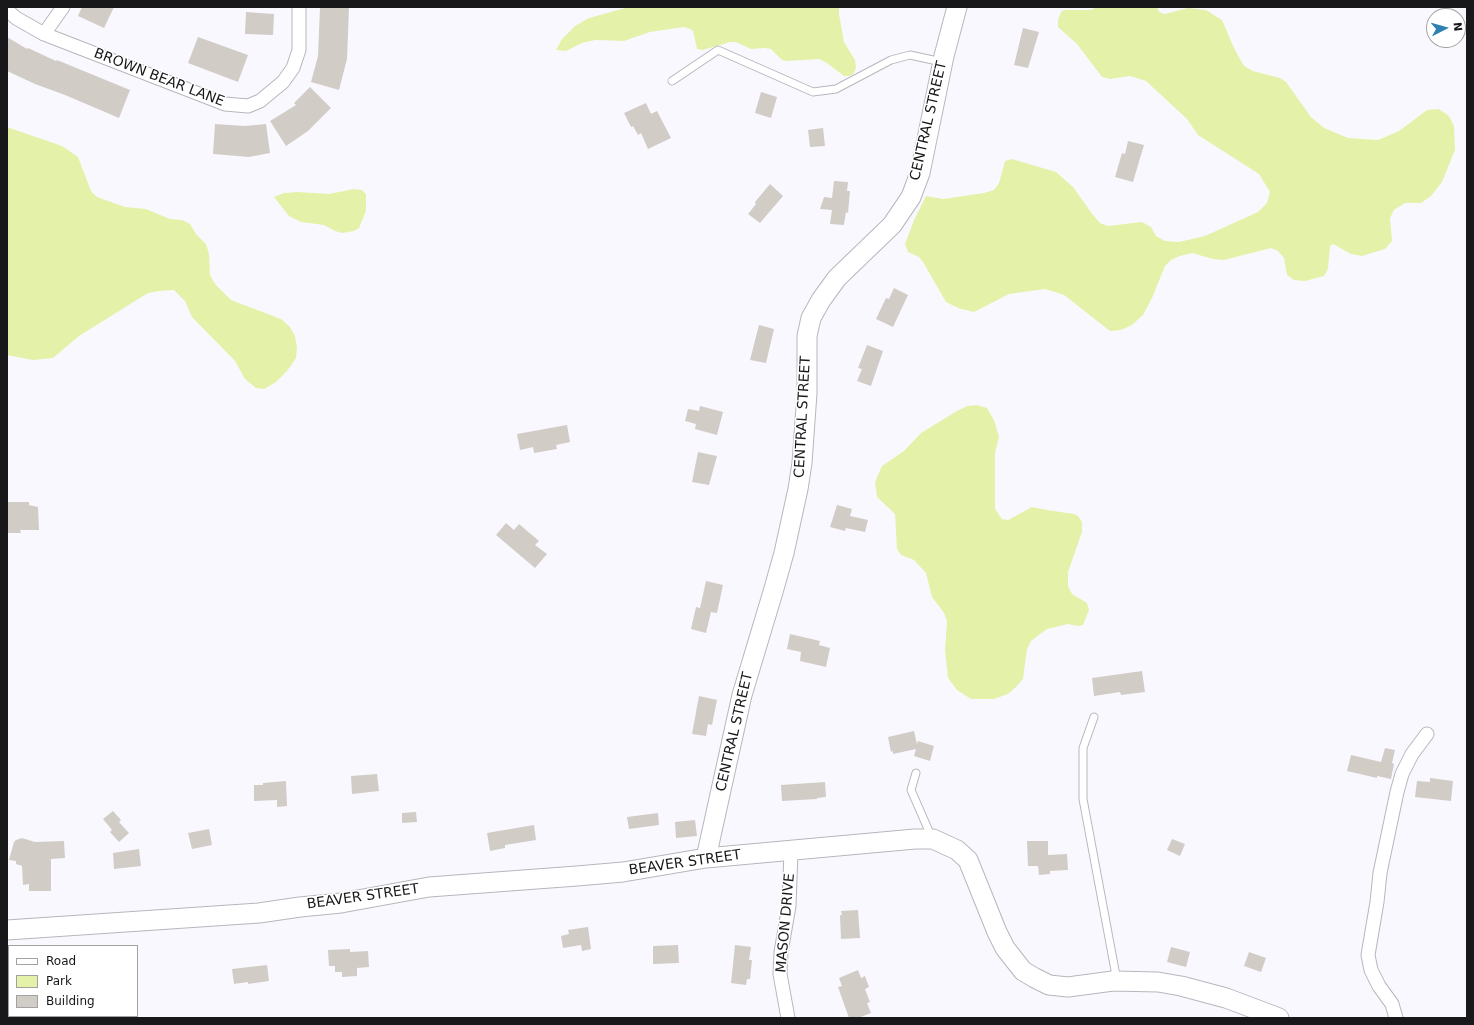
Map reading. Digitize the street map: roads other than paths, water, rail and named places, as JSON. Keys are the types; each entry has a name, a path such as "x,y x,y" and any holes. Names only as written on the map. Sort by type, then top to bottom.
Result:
{"street":[{"path":"44,34 63,7"},
{"name":"BROWN BEAR LANE","path":"7,10 16,18 44,34 225,104 248,106 260,101 283,82 293,68 298,50 299,7"},
{"name":"CENTRAL STREET","path":"706,858 742,695 784,553 798,489 802,463 807,393 807,336 811,318 821,300 837,278 892,225 911,197 920,172 942,62 957,7"},
{"path":"1396,1018 1392,1004 1379,986 1371,970 1368,955 1377,902 1380,872 1396,792 1402,774 1412,754 1427,734"},
{"name":"BEAVER STREET","path":"7,930 260,913 341,903 429,888 623,872 706,858 932,838 957,850 968,860 997,932 1010,954 1023,970 1049,985 1068,987 1116,981 1158,982 1181,986 1226,998 1279,1018"},
{"name":"MASON DRIVE","path":"788,1018 780,974 781,952 789,906 791,851"}],"lane":[{"path":"672,81 718,50 813,92 836,89 890,60 910,55 942,62"},
{"path":"1094,717 1083,748 1084,799 1116,981"},
{"path":"916,773 911,790 932,838"}]}
